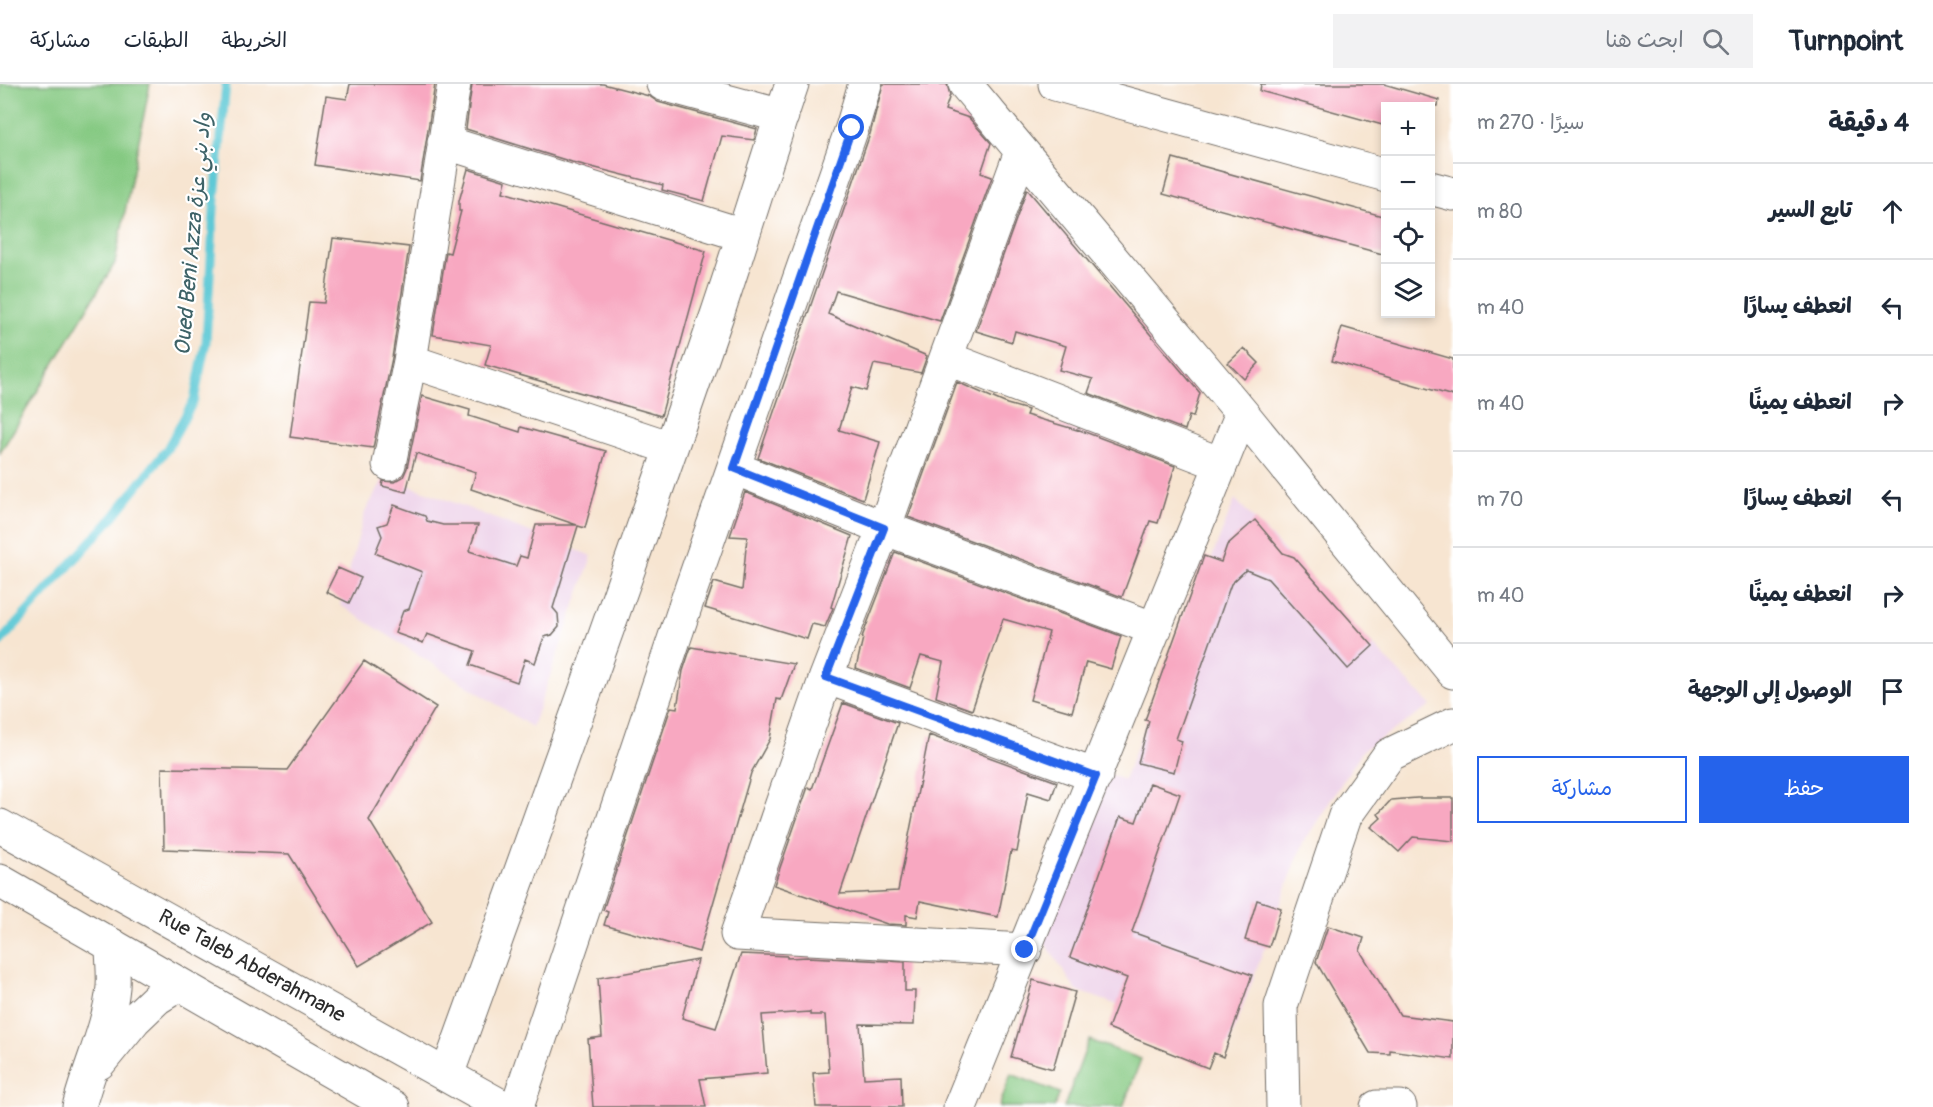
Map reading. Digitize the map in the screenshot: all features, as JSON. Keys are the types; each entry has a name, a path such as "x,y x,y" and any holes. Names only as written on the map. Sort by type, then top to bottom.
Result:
{"street":[{"path":"390,464 410,361 454,84"},
{"path":"663,84 782,116"},
{"path":"447,1075 562,759 743,235 792,84"},
{"path":"517,1107 852,128 865,84"},
{"path":"964,84 1242,413 1453,672"},
{"path":"1055,84 1381,174"},
{"path":"444,142 743,235"},
{"path":"1021,152 884,528 826,677 737,934 1025,950"},
{"path":"1435,189 1453,194"},
{"path":"946,358 1221,464"},
{"path":"410,361 670,448"},
{"path":"960,1107 1242,413"},
{"path":"734,468 884,528 1155,629"},
{"path":"826,677 1096,776"},
{"path":"1283,1107 1281,1006 1345,816 1389,755 1453,724"},
{"name":"Rue Taleb Abderahmane","path":"0,826 503,1107"},
{"path":"0,881 393,1107"},
{"path":"83,1092 107,1017 113,986 112,945"},
{"path":"83,1092 135,1019 157,998 178,985"},
{"path":"1377,1107 1400,1107"}],"shaded area":[{"path":"385,476 592,556 532,727 340,605 365,512"},
{"path":"1235,499 1431,706 1363,750 1302,845 1229,1045 1076,990 1044,941 1110,775 1124,780"}],"green space":[{"path":"0,84 150,84 115,263 0,453"},
{"path":"1089,1040 1141,1059 1123,1107 1064,1107"},
{"path":"1011,1074 1060,1093 1054,1107 999,1107"}],"building":[{"path":"350,84 435,84 420,181 315,165 326,96 347,99"},
{"path":"472,84 603,84 649,96 658,102 757,129 754,140 722,136 704,201 662,190 663,185 572,162 466,129"},
{"path":"883,84 947,84 950,95 945,110 969,118 991,143 981,173 992,177 940,321 836,291 828,314 927,356 921,373 874,364 866,391 852,387 839,430 880,442 863,499 758,458 870,134"},
{"path":"1261,84 1384,84 1439,100 1438,106 1435,106 1435,102 1381,102 1381,125 1260,91"},
{"path":"1173,158 1381,216 1381,254 1163,194"},
{"path":"468,169 506,181 503,192 706,251 661,416 485,365 491,345 433,335 446,252 450,253 461,211 459,211 459,201"},
{"path":"1027,189 1200,393 1193,417 1189,416 1185,430 1088,393 1093,379 1059,370 1066,346 1015,331 1012,342 976,331"},
{"path":"333,238 409,247 392,358 373,448 290,437 309,302 324,303"},
{"path":"1342,327 1453,359 1453,396 1332,361"},
{"path":"1244,348 1259,363 1244,379 1228,363"},
{"path":"957,382 1007,404 1028,410 1026,415 1077,429 1175,466 1158,523 1150,521 1122,597 908,517"},
{"path":"422,396 470,410 469,416 520,432 521,427 606,451 585,528 578,526 553,608 558,614 559,627 552,635 544,637 535,663 525,659 517,682 470,665 475,651 427,634 423,643 395,633 403,611 409,609 422,572 375,553 382,536 378,526 387,523 394,505 425,516 427,521 443,525 478,525 469,551 516,566 520,556 527,558 536,525 577,525 471,489 476,472 416,453 406,492 382,486 383,481 394,482 403,477 407,468"},
{"path":"745,492 852,536 831,607 833,608 825,627 812,624 807,639 705,608 714,582 742,590 747,537 730,536"},
{"path":"1255,520 1283,553 1294,557 1373,646 1348,669 1268,579 1246,570 1231,584 1176,739 1182,741 1174,772 1138,763 1149,721 1145,720 1204,556 1221,562 1227,545"},
{"path":"895,552 1121,636 1111,669 1086,662 1072,712 1030,700 1049,632 1003,619 972,710 936,697 943,662 921,656 910,688 856,668 862,637"},
{"path":"338,568 361,578 349,603 326,592"},
{"path":"691,647 794,664 781,700 777,699 770,739 751,773 699,952 604,925 608,912 603,910 671,707 677,708 683,671"},
{"path":"364,661 436,707 369,820 432,922 359,966 289,854 164,849 162,768 287,770"},
{"path":"843,703 898,723 840,894 898,891 929,735 1057,782 1051,799 1028,792 1017,852 1011,851 998,917 920,901 917,917 906,915 906,925 887,924 774,885 808,787 812,789"},
{"path":"1150,783 1180,794 1132,932 1252,975 1223,1057 1214,1053 1208,1068 1108,1028 1127,978 1070,957 1120,817 1136,822"},
{"path":"1453,798 1453,841 1413,837 1399,852 1371,827 1381,818 1378,814 1391,800"},
{"path":"1257,900 1281,908 1269,947 1245,940"},
{"path":"1328,926 1364,938 1360,951 1400,1015 1453,1022 1453,1059 1390,1050 1390,1054 1370,1053 1316,962"},
{"path":"741,954 905,962 905,991 915,991 914,1025 860,1024 864,1078 901,1076 902,1107 816,1107 813,1073 829,1072 825,1015 810,1015 810,1012 762,1015 767,1073 700,1079 706,1107 593,1107 588,1039 602,1037 598,978 698,960 682,1018 716,1028"},
{"path":"1033,980 1075,992 1053,1069 1011,1057"}],"waterway":[{"name":"Oued Beni Azza واد بني عزة","path":"0,642 114,516 167,449 194,400 206,342 214,209 226,84"}],"route":[{"path":"852,128 734,468 884,528 826,677 1096,776 1025,950"}]}
